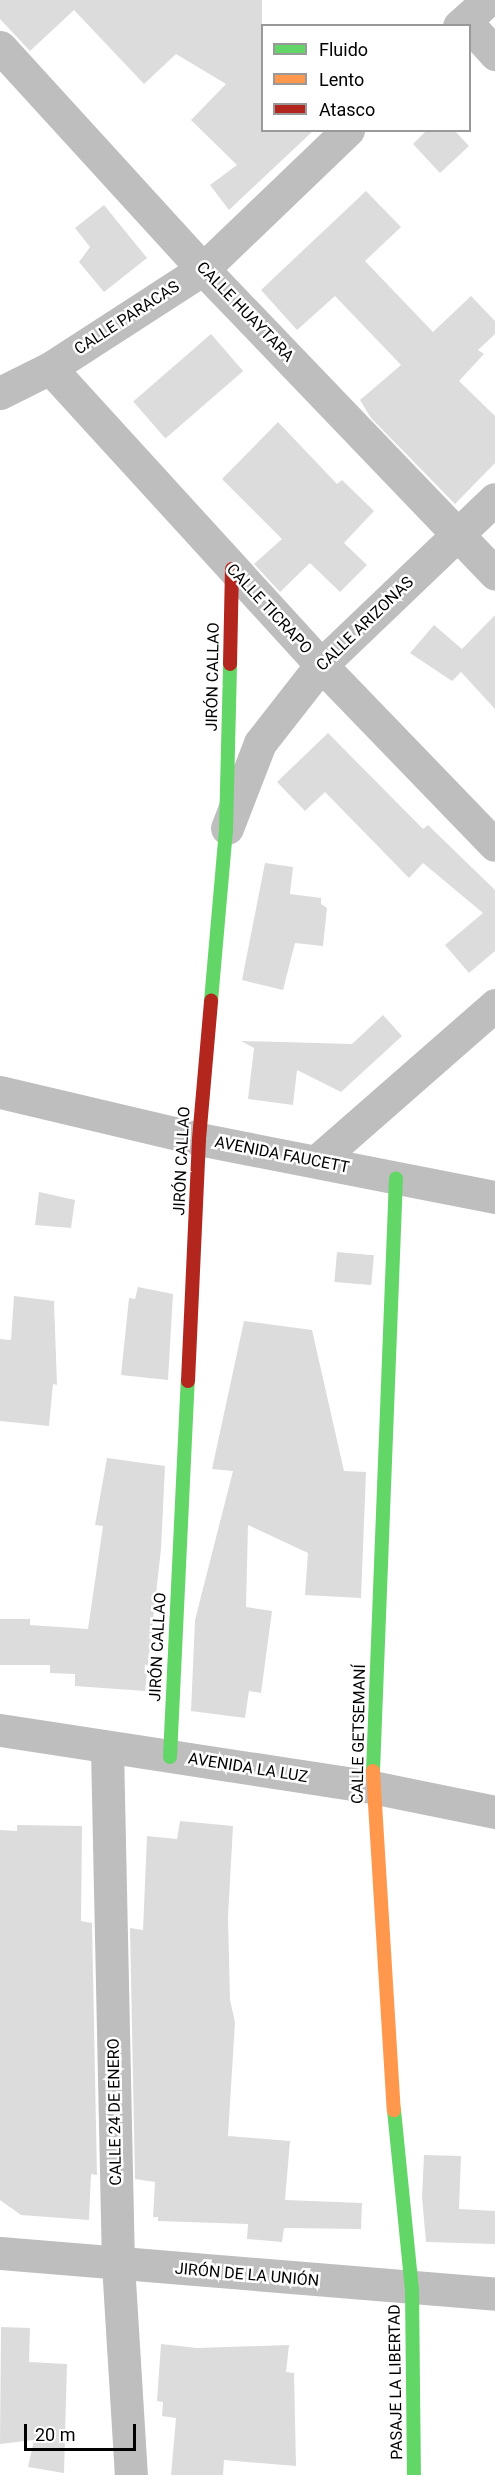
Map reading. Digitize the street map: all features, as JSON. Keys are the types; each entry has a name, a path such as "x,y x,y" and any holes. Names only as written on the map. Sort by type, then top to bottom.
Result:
{"street":[{"path":"469,16 495,54"},
{"name":"CALLE HUAYTARA","path":"0,47 203,269 495,574"},
{"name":"CALLE PARACAS","path":"0,393 50,368 203,269 346,132"},
{"name":"CALLE TICRAPO","path":"50,368 321,665 495,844"},
{"name":"CALLE ARIZONAS","path":"226,830 260,743 321,665 495,500"},
{"name":"JIRÓN CALLAO","path":"170,1756 199,1139 226,830 232,569"},
{"path":"317,1161 495,1005"},
{"name":"AVENIDA FAUCETT","path":"0,1092 199,1139 495,1197"},
{"name":"CALLE GETSEMANÍ","path":"396,1178 372,1787 386,2027 411,2289"},
{"name":"AVENIDA LA LUZ","path":"0,1730 107,1749 170,1756 372,1787 495,1812"},
{"name":"CALLE 24 DE ENERO","path":"107,1749 118,2264 131,2475"},
{"name":"JIRÓN DE LA UNIÓN","path":"0,2253 411,2289 495,2294"},
{"name":"PASAJE LA LIBERTAD","path":"411,2289 414,2475"}],"building":[{"path":"0,0 262,0 261,132 312,132 229,210 210,185 237,165 191,120 226,84 176,54 144,84 74,10 30,51 0,19"},
{"path":"425,132 456,132 469,146 440,173 413,144"},
{"path":"366,191 401,227 365,261 433,332 471,296 495,321 495,334 478,350 484,354 459,381 495,416 495,463 455,504 371,418 360,400 401,365 335,296 297,330 261,290"},
{"path":"104,205 147,258 104,292 79,262 90,247 75,228"},
{"path":"211,334 243,371 165,439 133,402"},
{"path":"278,422 337,484 342,480 374,511 344,543 367,565 340,592 310,563 280,592 254,564 282,539 222,479"},
{"path":"495,615 495,709 461,672 452,681 410,653 434,625 462,649"},
{"path":"328,733 423,829 428,825 495,890 495,951 469,973 445,945 483,913 423,863 409,878 325,792 305,811 277,782"},
{"path":"265,863 293,867 290,894 321,898 321,904 327,908 323,946 295,943 283,990 242,980"},
{"path":"383,1015 402,1036 341,1092 297,1070 293,1105 248,1099 254,1048 241,1041 352,1044"},
{"path":"39,1192 75,1200 71,1228 35,1225"},
{"path":"337,1252 374,1255 371,1285 334,1282"},
{"path":"138,1287 173,1294 168,1380 121,1375 129,1298 135,1299"},
{"path":"14,1296 54,1301 57,1385 53,1384 49,1426 0,1421 0,1339 11,1340"},
{"path":"244,1321 312,1330 344,1471 366,1472 361,1598 305,1595 308,1553 248,1525 246,1607 272,1611 261,1693 249,1691 245,1718 191,1711 195,1620 233,1471 212,1469"},
{"path":"107,1458 165,1466 161,1549 145,1691 75,1686 75,1674 50,1673 50,1665 0,1665 0,1619 30,1619 30,1625 88,1629 103,1526 95,1525"},
{"path":"180,1821 233,1826 228,1917 230,2000 235,2022 228,2136 290,2141 285,2200 362,2203 361,2229 284,2228 282,2242 247,2239 248,2224 158,2221 158,2217 153,2217 155,2182 135,2179 130,1928 143,1930 147,1836 177,1839"},
{"path":"17,1825 82,1826 81,1921 92,1923 97,2175 91,2174 89,2220 21,2215 0,2200 0,1830 17,1831"},
{"path":"424,2155 461,2156 459,2209 495,2211 495,2244 426,2242 422,2197"},
{"path":"1,2327 30,2328 29,2362 67,2364 64,2473 28,2467 34,2440 0,2444"},
{"path":"161,2344 197,2348 289,2345 286,2372 294,2373 296,2466 224,2460 223,2475 171,2475 176,2418 162,2416 163,2402 157,2401"}],"traffic: fast":[{"path":"211,1001 226,830 230,664"},
{"path":"373,1771 396,1178"},
{"path":"170,1757 188,1381"},
{"path":"394,2110 412,2289 414,2475"}],"traffic: slow":[{"path":"373,1771 394,2110"}],"traffic: jam":[{"path":"230,664 232,569"},
{"path":"188,1381 199,1139 211,1001"}]}
